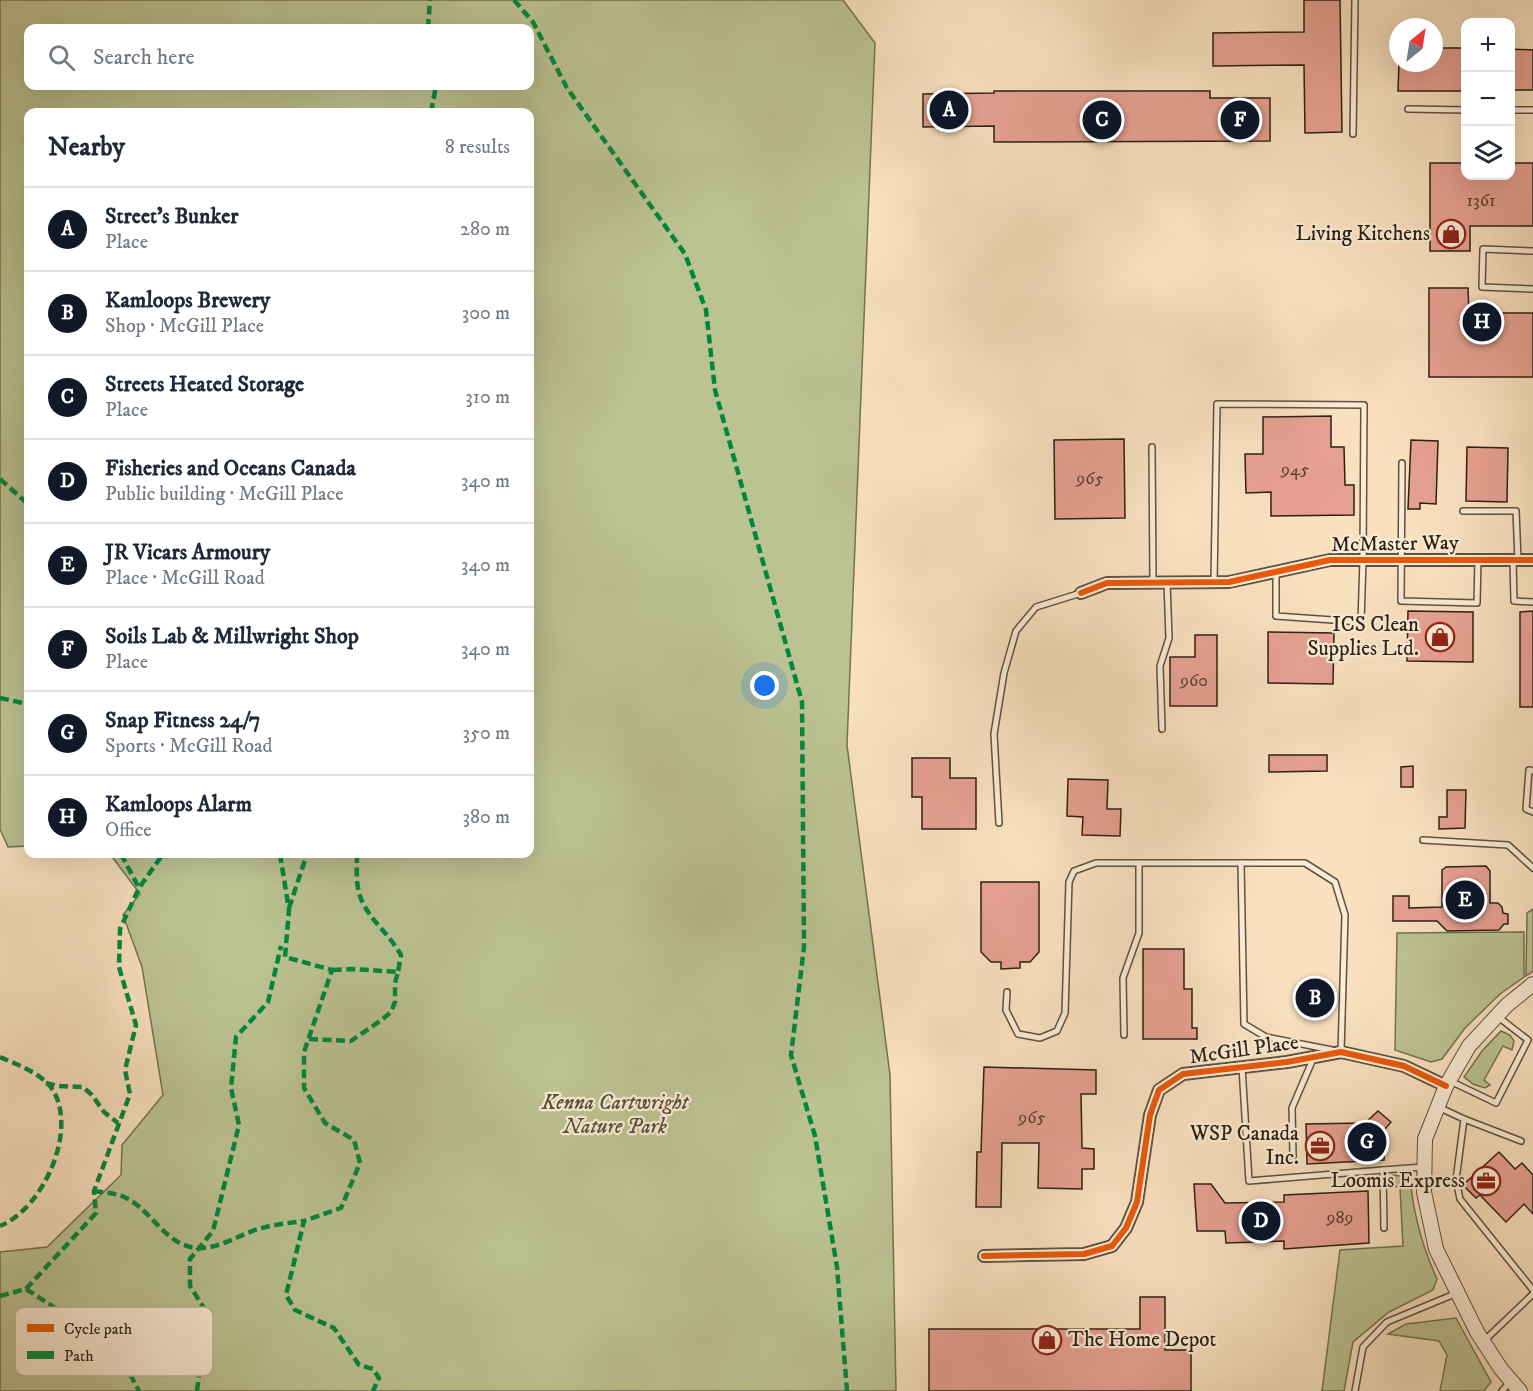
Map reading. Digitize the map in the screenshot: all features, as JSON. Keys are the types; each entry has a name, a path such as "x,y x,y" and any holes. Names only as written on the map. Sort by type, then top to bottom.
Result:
{"street":[{"name":"McMaster Way","path":"1081,592 1107,583 1229,582 1330,560 1533,560"},
{"path":"1511,1388 1457,1293 1436,1249 1424,1192 1425,1139 1447,1084 1469,1046 1497,1016 1531,988"},
{"name":"McGill Place","path":"984,1256 1084,1254 1112,1246 1126,1228 1137,1202 1150,1115 1159,1090 1183,1074 1341,1052 1404,1066 1447,1084"}],"lane":[{"path":"1353,134 1356,0"},
{"path":"1408,109 1461,110"},
{"path":"1515,110 1533,111"},
{"path":"1533,251 1483,249 1482,287 1533,289"},
{"path":"1214,582 1217,404 1364,405 1361,622 1276,616 1276,572"},
{"path":"1152,447 1153,582"},
{"path":"1402,463 1401,601 1477,603 1478,560"},
{"path":"1463,511 1516,511 1514,602 1533,602"},
{"path":"1162,729 1160,666 1169,638 1167,582"},
{"path":"999,824 994,734 1004,672 1016,631 1036,607 1081,592"},
{"path":"1533,771 1528,770 1526,809 1533,812"},
{"path":"1423,840 1508,845 1533,868"},
{"path":"1007,992 1006,1010 1018,1034 1040,1038 1058,1031 1065,1013 1069,882 1074,871 1096,863 1241,863 1305,863 1335,882 1345,915 1341,1052 1266,1037 1244,1024 1241,863"},
{"path":"1124,1035 1123,978 1139,933 1140,863"},
{"path":"1447,1084 1496,1103 1528,1040 1497,1016"},
{"path":"1293,1156 1292,1108 1313,1057"},
{"path":"1242,1067 1250,1180 1425,1167"},
{"path":"1438,1107 1521,1142"},
{"path":"1464,1119 1456,1179 1460,1198 1533,1292 1484,1341"},
{"path":"1383,1170 1384,1228"},
{"path":"1355,1391 1363,1347 1387,1322 1457,1293"}],"green space":[{"name":"Kenna Cartwright Nature Park","path":"0,0 843,0 875,43 847,745 890,1075 896,1391 0,1391 0,1252 47,1247 121,1175 122,1145 163,1095 142,967 123,915 140,894 113,858 534,858 534,108 24,108 24,846 8,847 0,829"},
{"path":"1533,909 1533,971 1526,976 1527,913"},
{"path":"1524,932 1524,977 1500,994 1465,1028 1442,1059 1431,1062 1395,1050 1397,933"},
{"path":"1501,1031 1510,1035 1514,1041 1512,1050 1503,1046 1484,1080 1490,1085 1485,1088 1473,1084 1464,1077 1482,1051"},
{"path":"1392,1175 1410,1177 1419,1229 1437,1279 1433,1290 1389,1312 1353,1342 1344,1391 1322,1391 1340,1250 1403,1246 1400,1187 1389,1186"},
{"path":"1456,1318 1491,1382 1484,1391 1440,1391 1447,1355 1439,1341 1388,1334 1406,1324"}],"building":[{"path":"1304,0 1340,0 1342,132 1305,133 1304,65 1213,66 1213,33 1304,32"},
{"path":"1443,48 1461,48 1461,91 1398,91 1399,72 1443,72"},
{"path":"1515,49 1533,50 1533,90 1515,90"},
{"path":"994,91 1210,91 1210,98 1270,98 1270,141 994,142 994,126 923,127 923,94 994,93"},
{"path":"1430,163 1461,163 1461,180 1515,180 1515,163 1533,163 1533,226 1470,226 1470,251 1430,251"},
{"path":"1429,288 1468,288 1469,313 1533,313 1533,377 1429,377"},
{"path":"1331,416 1331,447 1344,447 1345,485 1354,485 1354,515 1271,516 1271,492 1246,493 1245,454 1263,454 1263,417"},
{"path":"1124,439 1125,518 1055,519 1054,440"},
{"path":"1411,440 1438,441 1436,504 1420,503 1420,509 1408,509"},
{"path":"1467,447 1508,448 1507,502 1466,501"},
{"name":"ICS Clean Supplies Ltd.","path":"1408,611 1473,612 1473,662 1407,661"},
{"path":"1533,611 1533,707 1520,707 1520,612"},
{"path":"1268,632 1334,633 1333,684 1268,683"},
{"path":"1195,635 1217,635 1217,706 1170,706 1170,657 1195,657"},
{"path":"1269,755 1327,755 1327,771 1269,772"},
{"path":"912,758 950,758 950,778 976,778 976,829 922,829 922,797 912,797"},
{"path":"1413,766 1413,787 1401,787 1401,767"},
{"path":"1068,779 1108,780 1107,809 1121,809 1120,836 1082,835 1083,817 1067,816"},
{"path":"1447,790 1466,790 1465,828 1439,829 1439,817 1447,817"},
{"path":"1486,866 1490,871 1490,903 1498,903 1503,913 1508,914 1508,924 1504,924 1499,930 1447,931 1437,921 1393,921 1393,896 1409,896 1409,908 1442,907 1442,870 1446,867"},
{"path":"981,882 1039,882 1039,952 1030,962 1020,962 1020,968 1001,969 1001,962 991,962 981,952"},
{"path":"1143,949 1184,949 1184,989 1192,989 1192,1028 1197,1028 1197,1039 1143,1039"},
{"path":"984,1067 1096,1070 1096,1094 1081,1094 1082,1148 1094,1149 1094,1169 1082,1169 1082,1189 1038,1188 1039,1143 1002,1143 1001,1207 976,1207 977,1152 981,1152"},
{"path":"1378,1111 1391,1122 1385,1129 1384,1160 1307,1164 1306,1124 1365,1123"},
{"path":"1499,1152 1515,1169 1522,1163 1533,1175 1533,1214 1524,1204 1506,1222 1480,1195 1476,1198 1463,1185"},
{"path":"1194,1184 1211,1184 1225,1203 1284,1202 1284,1195 1368,1191 1369,1243 1284,1249 1284,1241 1226,1243 1225,1231 1197,1231"},
{"name":"The Home Depot","path":"1140,1297 1165,1297 1165,1350 1191,1350 1191,1391 929,1391 929,1329 1140,1329"}],"marked path":[{"path":"428,24 430,0"},
{"path":"514,0 533,22 567,88 685,254 706,310 715,390 802,702 804,947 791,1055 815,1136 837,1267 847,1391"},
{"path":"432,108 435,90"},
{"path":"0,479 24,500"},
{"path":"0,698 24,703"},
{"path":"123,858 139,888"},
{"path":"26,1289 96,1213 94,1191 130,1094 125,1070 136,1025 119,967 120,929 139,888 160,858"},
{"path":"281,858 289,910 285,957 332,970 304,1052 304,1088 325,1123 354,1140 360,1163 341,1208 304,1221 286,1295 295,1310 334,1328 359,1365 373,1369 379,1378 373,1391"},
{"path":"289,908 305,858"},
{"path":"357,858 360,896 370,915 401,955 398,972"},
{"path":"203,1307 190,1286 190,1259 213,1231 239,1125 231,1088 236,1037 268,1002 281,946"},
{"path":"309,1039 351,1041 391,1012 395,1002 395,983 398,972 332,970"},
{"path":"0,1057 30,1071 50,1086 60,1109 61,1128 58,1148 42,1187 29,1204 15,1217 0,1226"},
{"path":"46,1083 83,1087 104,1112 118,1123"},
{"path":"94,1191 130,1200 168,1235 186,1246 196,1248 205,1248 230,1241 254,1230 304,1221"},
{"path":"0,1296 26,1289 54,1307"},
{"path":"131,1376 139,1391"},
{"path":"197,1391 199,1376"}],"cycle path":[{"path":"1081,593 1107,583 1229,582 1330,560 1533,560"},
{"path":"984,1256 1084,1254 1112,1246 1126,1228 1137,1202 1150,1115 1159,1090 1183,1074 1287,1062 1341,1052 1404,1066 1446,1086"}],"place":[{"name":"Street's Bunker","path":"949,110"},
{"name":"Streets Heated Storage","path":"1102,120"},
{"name":"Soils Lab & Millwright Shop","path":"1240,120"},
{"name":"Living Kitchens","path":"1451,234"},
{"name":"Kamloops Alarm","path":"1482,322"},
{"name":"ICS Clean Supplies Ltd.","path":"1440,637"},
{"name":"JR Vicars Armoury","path":"1465,900"},
{"name":"Kamloops Brewery","path":"1315,998"},
{"name":"Snap Fitness 24/7","path":"1367,1142"},
{"name":"WSP Canada Inc.","path":"1320,1146"},
{"name":"Loomis Express","path":"1486,1181"},
{"name":"Fisheries and Oceans Canada","path":"1261,1221"},
{"name":"The Home Depot","path":"1047,1340"}]}
